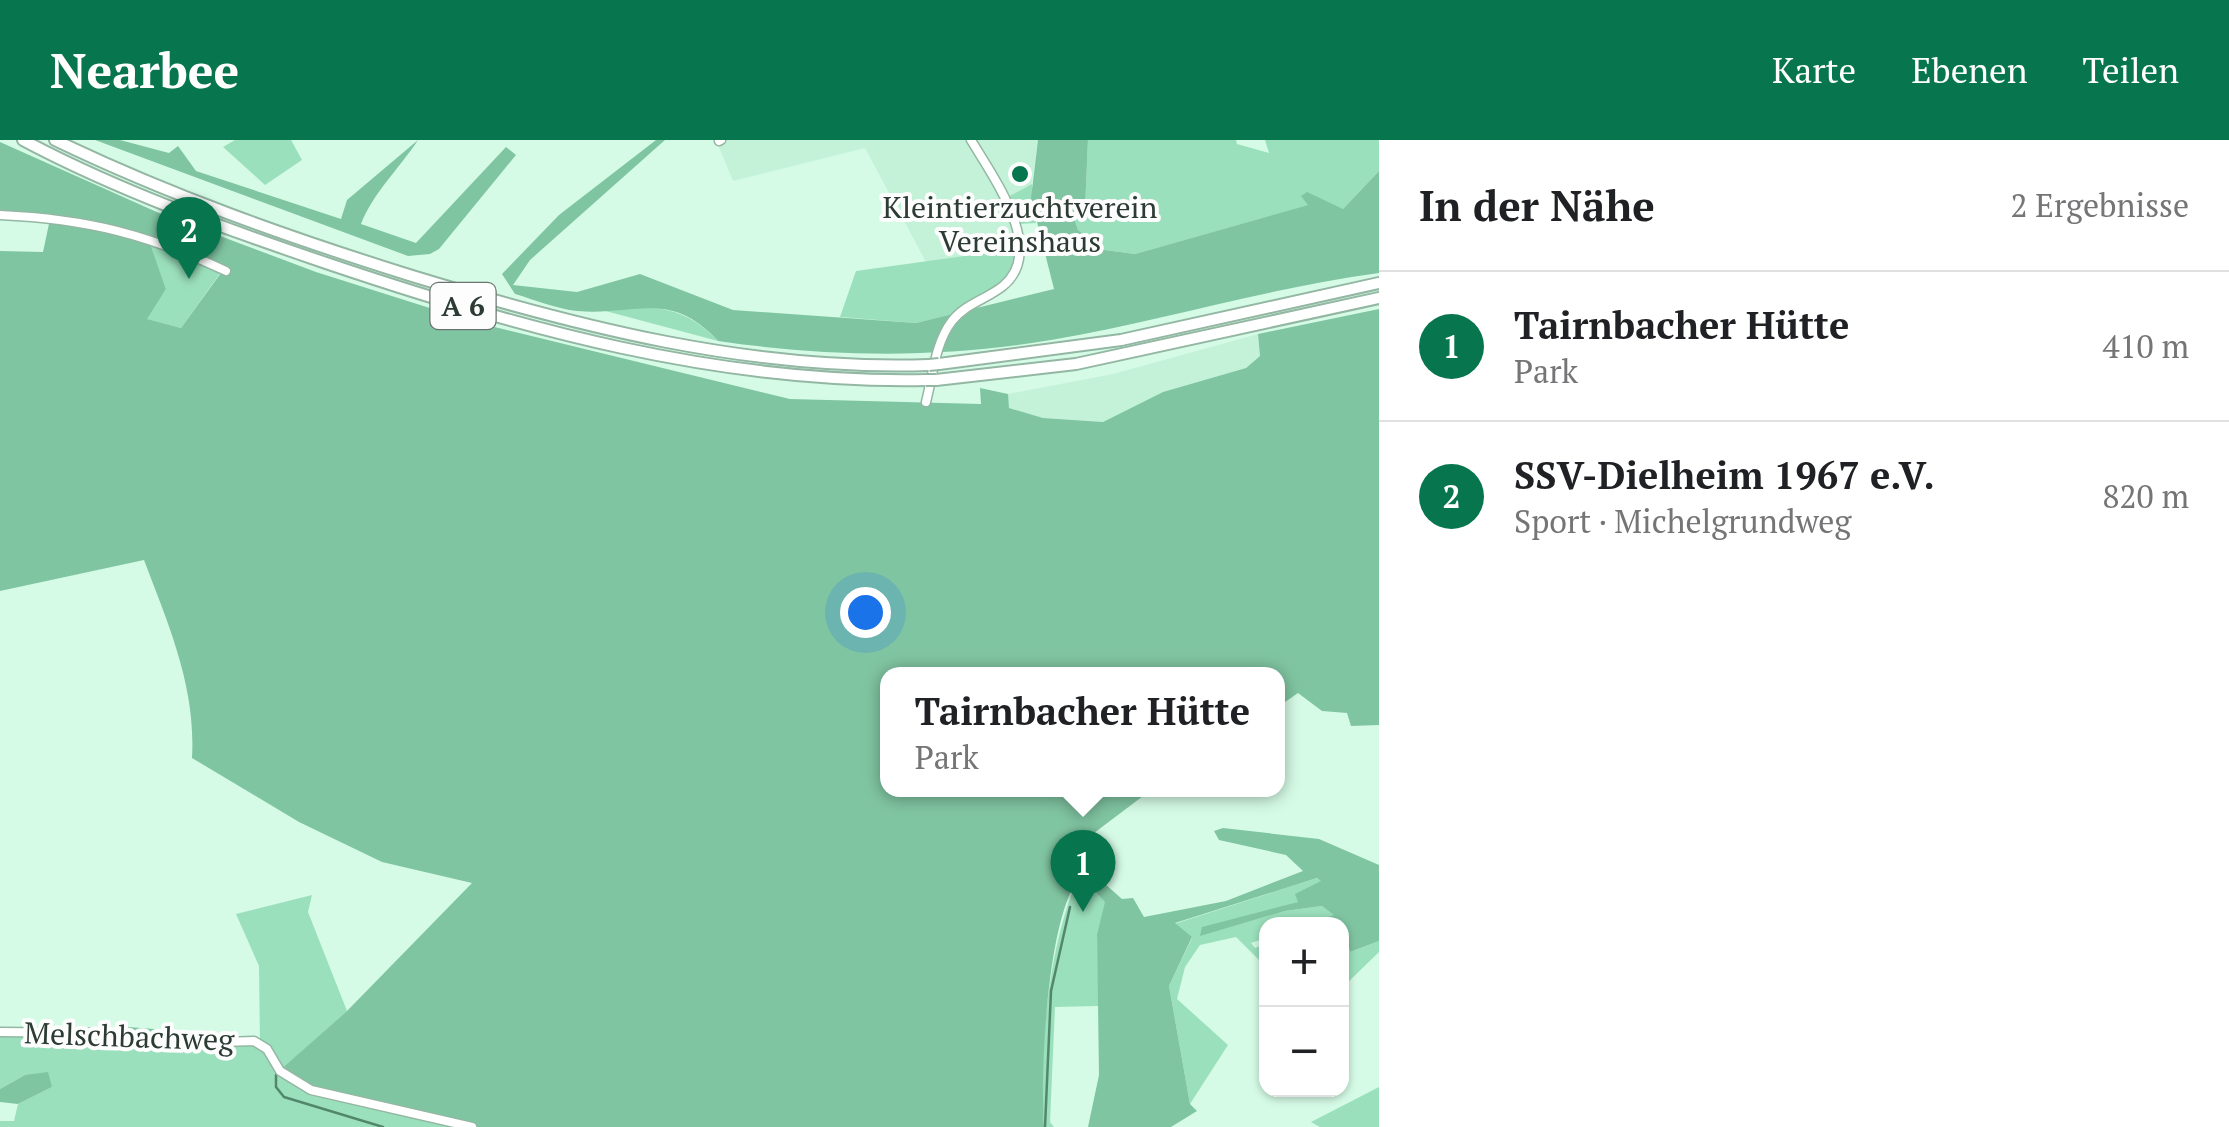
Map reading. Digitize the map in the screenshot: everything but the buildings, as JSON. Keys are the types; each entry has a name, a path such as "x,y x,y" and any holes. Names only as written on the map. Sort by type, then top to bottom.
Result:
{"highway":[{"name":"A 6","path":"23,140 152,199 279,247 574,338 760,374 931,380 1076,364 1379,298"},
{"name":"A 6","path":"55,140 156,185 283,233 544,314 721,354 814,364 934,365 1121,340 1379,283"}],"street":[{"path":"926,402 948,328 964,308 1005,285 1020,261 1020,237 972,140"},
{"path":"0,215 86,222 137,233 226,271"},
{"name":"Melschbachweg","path":"0,1032 103,1033 191,1042 254,1041 267,1049 280,1072 311,1090 472,1127"}],"shaded area":[{"path":"95,140 120,140 169,153 178,146 196,171 341,219 347,200 418,140 379,191 361,224 416,243 506,147 516,155 439,249 408,256"},
{"path":"235,140 291,140 302,160 265,185 223,147"},
{"path":"656,140 665,140 530,260 513,285 577,292 640,274 733,310 916,323 1054,289 1031,198 1038,140 1088,140 1085,209 1073,214 1078,230 1105,250 1135,254 1308,205 1301,196 1307,192 1343,209 1379,171 1379,273 1051,340 926,353 843,353 718,341 701,325 668,310 577,311 515,294 502,274 559,215"},
{"path":"716,140 1038,140 1031,190 1036,223 1018,224 1022,248 926,262 865,148 733,181"},
{"path":"1088,140 1236,140 1237,144 1269,153 1265,140 1379,140 1379,171 1343,209 1309,205 1135,254 1105,250 1078,230 1073,213 1085,208"},
{"path":"0,142 159,213 316,272 474,322 790,399 981,404 980,388 1008,394 1009,408 1043,418 1103,422 1163,392 1246,368 1260,356 1258,334 1379,309 1379,725 1351,726 1347,713 1322,711 1298,693 1285,702 1285,667 880,667 880,797 1142,797 1053,864 1078,879 1067,900 1053,962 1043,1071 1044,1127 461,1127 325,1096 278,1072 347,1011 472,883 382,862 299,822 192,758 185,682 144,560 0,591 0,251 43,252 50,219 0,212","holes":["149,241 223,270 181,328 147,319 166,289"]},
{"path":"1032,184 1036,223 1018,224 1008,197"},
{"path":"148,240 223,269 181,328 146,319 166,289"},
{"path":"1022,248 1012,277 957,313 916,323 840,317 856,271"},
{"path":"645,307 685,316 718,341 598,309"},
{"path":"1258,334 1260,356 1246,368 1163,392 1103,422 1043,418 1008,408 1008,394 1113,374"},
{"path":"1223,828 1319,839 1379,865 1379,941 1350,952 1349,917 1328,917 1334,915 1322,906 1259,917 1200,936 1202,927 1298,902 1295,894 1321,881 1317,878 1175,923 1192,937 1169,986 1190,1104 1197,1111 1171,1127 1088,1127 1099,1075 1097,934 1105,902 1080,874 1088,869 1122,899 1133,898 1144,917 1226,901 1303,871 1286,855 1219,840 1214,831"},
{"path":"1080,874 1106,902 1097,934 1099,1006 1055,1007 1050,1122 1054,1127 1044,1127 1048,997 1060,930"},
{"path":"1317,878 1322,881 1298,902 1201,935 1259,918 1259,940 1251,943 1259,947 1259,960 1236,937 1200,945 1185,967 1177,999 1228,1045 1190,1104 1169,986 1192,938 1174,924"},
{"path":"312,895 308,912 347,1011 279,1072 461,1127 0,1127 0,1121 14,1121 18,1104 52,1087 25,1075 0,1089 0,1035 100,1029 150,1047 260,1046 259,966 236,914"},
{"path":"1322,906 1335,915 1329,917 1264,917"},
{"path":"1379,941 1379,952 1349,981 1349,950"},
{"path":"128,1027 220,1034 235,1039 234,1043 150,1047 103,1035 100,1029"},
{"path":"48,1072 52,1087 18,1104 0,1102 0,1089 25,1075"},
{"path":"1379,1087 1379,1127 1320,1127 1311,1122"}],"waterway":[{"path":"1045,1127 1051,991 1070,907"},
{"path":"276,1075 276,1087 284,1097 383,1127"}],"place":[{"name":"Kleintierzuchtverein Vereinshaus","path":"1020,174"},
{"name":"SSV-Dielheim 1967 e.V.","path":"189,279"},
{"name":"Tairnbacher Hütte","path":"1083,912"}]}
